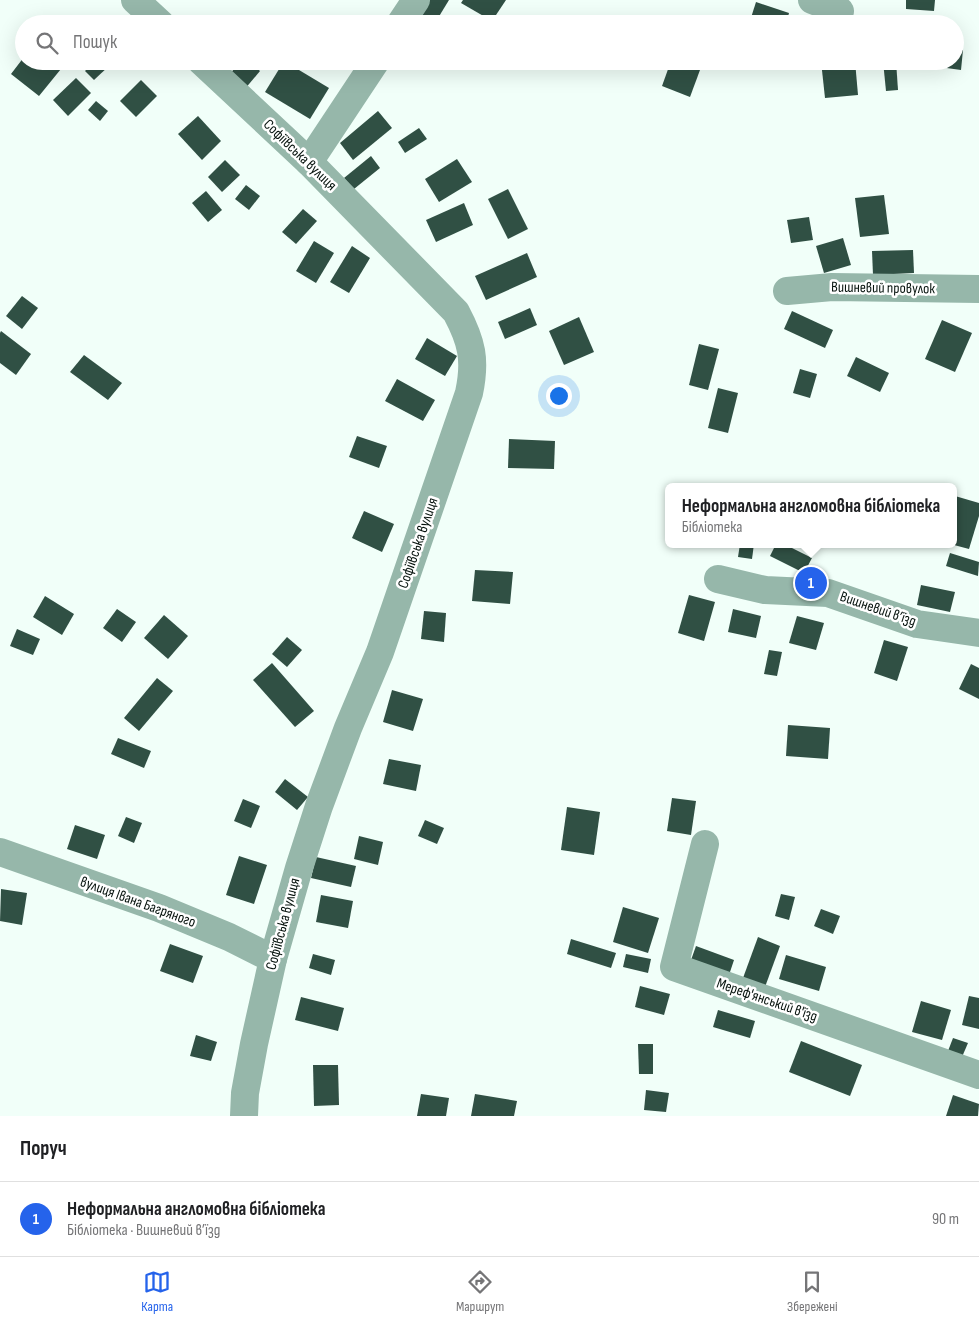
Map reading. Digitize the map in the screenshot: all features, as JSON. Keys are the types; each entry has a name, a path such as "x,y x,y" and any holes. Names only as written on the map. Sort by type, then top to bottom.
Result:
{"street":[{"path":"135,0 151,15"},
{"path":"406,15 416,0"},
{"path":"812,0 840,11"},
{"name":"Софіївська вулиця","path":"211,70 309,162 456,312 472,346 474,363 470,393 380,652 348,728 298,868 273,959 252,1054 245,1093 244,1116"},
{"path":"309,162 370,70"},
{"name":"Вишневий провулок","path":"786,291 832,287 979,290"},
{"name":"Вишневий в’їзд","path":"718,580 765,590 828,593 917,624 978,630"},
{"name":"Мереф'янський в'їзд","path":"705,844 674,967 979,1075"},
{"name":"вулиця Івана Багряного","path":"0,852 159,908 230,937 273,959"}],"building":[{"path":"430,0 449,0 440,15 421,14"},
{"path":"463,0 506,0 496,15 482,15 461,3"},
{"path":"906,0 935,0 934,11 906,9"},
{"path":"756,2 789,13 788,15 752,15"},
{"path":"15,69 60,70 39,96 11,74"},
{"path":"86,70 105,70 94,80"},
{"path":"233,70 260,71 244,90 228,76"},
{"path":"278,70 299,70 329,88 310,119 265,92"},
{"path":"668,70 700,70 690,97 662,86"},
{"path":"822,70 856,70 858,95 825,98"},
{"path":"884,70 897,70 898,90 886,91"},
{"path":"76,78 91,93 68,116 53,100"},
{"path":"141,80 157,96 136,117 120,101"},
{"path":"96,101 108,111 100,121 88,110"},
{"path":"378,111 392,128 353,160 340,143"},
{"path":"198,116 221,141 202,160 178,134"},
{"path":"419,128 427,139 405,153 398,142"},
{"path":"371,156 380,168 354,189 344,178"},
{"path":"457,159 472,182 439,202 425,179"},
{"path":"225,160 240,175 222,192 208,177"},
{"path":"246,185 260,196 249,210 235,199"},
{"path":"508,189 528,229 508,239 488,199"},
{"path":"206,191 222,210 208,222 192,203"},
{"path":"884,195 889,234 860,237 855,198"},
{"path":"464,203 473,225 436,242 426,220"},
{"path":"303,209 317,221 296,244 282,232"},
{"path":"809,217 813,240 791,243 787,220"},
{"path":"843,238 851,265 824,273 816,246"},
{"path":"314,241 334,253 316,283 296,271"},
{"path":"352,246 370,258 349,293 330,282"},
{"path":"913,250 914,273 873,275 872,251"},
{"path":"527,253 537,277 486,300 475,276"},
{"path":"22,296 38,308 22,329 6,316"},
{"path":"530,308 537,325 505,339 498,322"},
{"path":"792,311 833,330 825,348 784,329"},
{"path":"579,317 594,352 564,365 549,331"},
{"path":"942,320 972,333 955,372 925,359"},
{"path":"1,331 31,354 16,375 0,363"},
{"path":"427,338 457,356 445,376 415,359"},
{"path":"699,344 719,349 708,390 689,385"},
{"path":"84,355 122,383 108,400 70,372"},
{"path":"856,357 889,373 880,392 847,376"},
{"path":"800,369 817,374 810,398 793,393"},
{"path":"397,379 435,400 423,421 385,401"},
{"path":"718,388 738,393 728,433 708,428"},
{"path":"357,436 387,446 379,468 349,457"},
{"path":"509,439 555,441 554,469 508,468"},
{"path":"957,497 979,503 979,516 969,549 957,546"},
{"path":"364,511 394,524 382,552 352,538"},
{"path":"739,548 753,548 752,559 738,557"},
{"path":"774,548 792,548 812,558 804,573 770,556"},
{"path":"950,553 979,562 978,576 946,566"},
{"path":"475,570 513,572 510,604 472,601"},
{"path":"921,585 955,592 950,612 917,605"},
{"path":"689,595 715,602 704,641 678,633"},
{"path":"45,596 74,614 62,635 33,617"},
{"path":"117,609 136,622 122,642 103,628"},
{"path":"733,609 761,616 756,638 728,632"},
{"path":"424,611 446,613 444,642 421,639"},
{"path":"164,615 188,636 168,659 144,638"},
{"path":"797,616 824,623 816,650 789,643"},
{"path":"17,629 40,639 33,655 10,646"},
{"path":"287,637 302,650 287,667 272,654"},
{"path":"884,640 908,647 897,681 874,673"},
{"path":"769,650 782,652 777,676 764,674"},
{"path":"272,663 314,711 295,727 253,680"},
{"path":"971,664 979,668 979,699 959,689"},
{"path":"157,678 173,691 139,731 124,718"},
{"path":"392,690 423,699 413,731 383,722"},
{"path":"788,725 830,728 828,759 786,756"},
{"path":"118,738 151,751 144,768 111,754"},
{"path":"389,759 421,765 416,791 383,784"},
{"path":"285,779 308,797 297,810 275,792"},
{"path":"672,798 696,801 691,835 667,831"},
{"path":"243,799 260,806 251,828 234,821"},
{"path":"567,807 600,812 594,855 561,850"},
{"path":"126,817 142,823 134,843 118,836"},
{"path":"425,820 444,828 437,844 418,836"},
{"path":"75,825 105,835 97,859 67,849"},
{"path":"359,836 383,842 378,865 354,859"},
{"path":"239,856 267,865 254,904 226,895"},
{"path":"316,857 356,866 351,887 311,878"},
{"path":"1,889 27,893 22,925 0,921"},
{"path":"781,894 795,897 789,920 775,916"},
{"path":"321,895 353,901 348,928 316,922"},
{"path":"623,907 659,918 648,953 613,942"},
{"path":"821,909 840,916 833,934 814,926"},
{"path":"758,937 780,946 765,987 743,978"},
{"path":"571,939 616,953 611,968 567,954"},
{"path":"170,944 203,956 193,983 160,971"},
{"path":"696,946 734,960 729,975 691,960"},
{"path":"313,954 335,960 331,975 309,968"},
{"path":"626,954 651,959 648,973 623,967"},
{"path":"786,955 826,967 819,991 779,979"},
{"path":"640,986 670,994 664,1015 635,1007"},
{"path":"969,996 979,998 979,1029 962,1025"},
{"path":"301,997 344,1008 338,1031 295,1020"},
{"path":"921,1001 951,1010 942,1040 912,1032"},
{"path":"718,1010 755,1021 750,1038 713,1027"},
{"path":"196,1035 217,1042 211,1061 190,1056"},
{"path":"953,1038 968,1043 962,1057 948,1051"},
{"path":"801,1041 862,1065 850,1096 789,1072"},
{"path":"638,1044 653,1044 653,1074 639,1074"},
{"path":"313,1065 338,1065 339,1105 314,1106"},
{"path":"646,1090 669,1093 666,1112 644,1110"},
{"path":"421,1094 449,1098 446,1116 417,1116"},
{"path":"475,1094 517,1101 514,1116 471,1116"},
{"path":"953,1095 979,1104 978,1116 946,1116"}],"place":[{"name":"Неформальна англомовна бібліотека","path":"811,583"}]}
